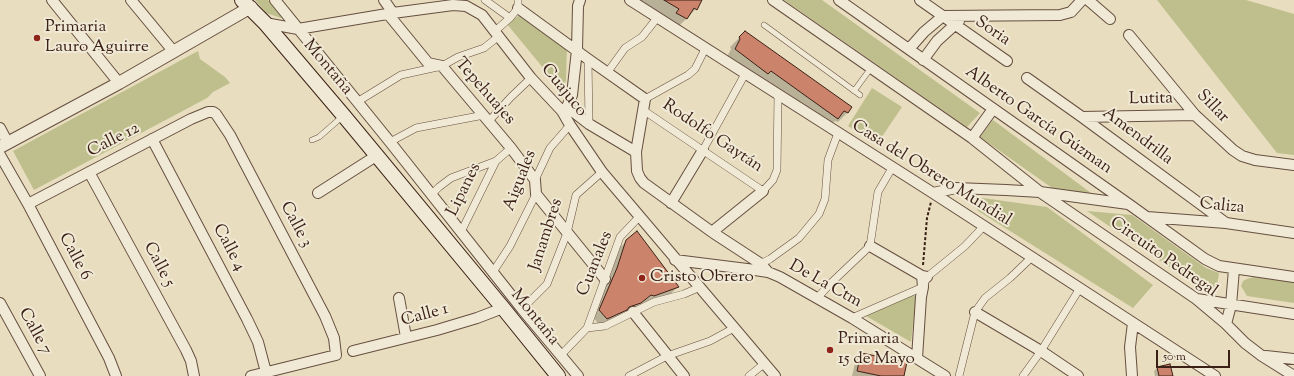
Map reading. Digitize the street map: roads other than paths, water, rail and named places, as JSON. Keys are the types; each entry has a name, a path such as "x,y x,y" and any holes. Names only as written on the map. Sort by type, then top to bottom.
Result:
{"main road":[{"name":"Montaña","path":"247,4 344,116 504,308 558,376"}],"street":[{"path":"52,0 119,83"},
{"path":"132,0 174,52"},
{"path":"275,0 298,29"},
{"name":"Tepehuajes","path":"384,0 390,13 428,63 442,66 511,148 535,180"},
{"path":"485,0 510,18"},
{"path":"580,0 578,6 577,50 572,95 564,109 636,152"},
{"name":"Casa del Obrero Mundial","path":"630,0 838,134 933,193 1215,376"},
{"path":"774,0 972,138 1040,192"},
{"name":"Alberto García Gúzman","path":"839,0 1205,259 1219,266 1294,277"},
{"name":"Soria","path":"920,0 1006,62"},
{"path":"909,50 924,32 942,16 1060,14 1071,12 1082,0"},
{"path":"1088,0 1110,19"},
{"name":"Cuajuco","path":"265,23 298,29 438,3 454,5 466,3 482,15 531,78 564,109 570,125 602,172 776,376"},
{"name":"Montaña","path":"4,145 174,52 247,4"},
{"path":"357,102 401,75 442,66 484,48 510,18 518,4"},
{"name":"Rodolfo Gaytán","path":"518,4 588,60 645,99"},
{"path":"923,60 937,42 954,25 967,15"},
{"path":"607,73 625,48 642,37 656,18"},
{"name":"Montaña","path":"298,29 390,142 522,309 578,376"},
{"name":"Sillar","path":"1129,35 1196,115 1233,150 1242,156 1255,160 1294,165"},
{"path":"705,49 695,68 688,75 645,99 636,152 637,171 644,183 712,232 761,264 768,272"},
{"path":"588,60 589,124"},
{"path":"671,203 703,150 745,74"},
{"path":"390,142 416,128 486,118 531,78"},
{"name":"Amendrilla","path":"1027,78 1226,223"},
{"path":"712,232 763,191 772,180 777,170 778,94"},
{"path":"972,138 994,109"},
{"name":"Rodolfo Gaytán","path":"643,110 763,191"},
{"name":"Calle 12","path":"28,204 202,114 213,112 216,114"},
{"name":"Calle 3","path":"216,114 230,135 326,316 334,338 336,355 266,374"},
{"name":"Lutita","path":"1082,117 1196,115"},
{"name":"Aiguales","path":"493,272 510,246 536,194 535,180 550,148 570,125"},
{"path":"0,128 4,145"},
{"path":"746,269 770,259 799,238 819,214 825,199 828,160 838,134"},
{"name":"Calle 4","path":"152,139 247,319 258,342 266,374"},
{"name":"Lipanes","path":"431,195 451,178 496,160 511,148"},
{"name":"Calle 6","path":"0,155 28,204 109,358 116,376"},
{"path":"318,193 376,156"},
{"name":"Lipanes","path":"461,232 496,160"},
{"path":"818,297 870,246 878,192 892,168"},
{"name":"Calle 5","path":"89,172 186,350 191,361 194,376"},
{"name":"Janambres","path":"522,309 547,284 567,233 576,195 602,172"},
{"path":"933,193 956,188 1040,192 1130,205"},
{"name":"Circuito Pedregal","path":"1040,192 1195,298 1226,324 1245,343 1262,356 1294,376"},
{"path":"536,194 605,279"},
{"name":"Cuanales","path":"587,328 620,237 640,216"},
{"name":"Caliza","path":"1146,217 1226,223 1294,233"},
{"path":"852,318 924,280 965,246 984,226"},
{"path":"870,246 924,280"},
{"path":"959,376 975,312 985,298 1010,278 1032,257"},
{"name":"De La Ctm","path":"676,260 768,272 780,276 818,297 945,376"},
{"path":"1226,324 1231,305 1234,269"},
{"path":"917,358 921,297 924,280"},
{"path":"562,355 587,328 605,326 654,302 684,294 700,287"},
{"path":"1023,376 1041,352 1080,288"},
{"path":"399,298 406,337"},
{"path":"1195,298 1294,314"},
{"name":"Calle 7","path":"0,303 40,376"},
{"name":"Calle 1","path":"353,351 470,320 504,308"},
{"path":"633,312 684,376"},
{"path":"975,312 1078,376"},
{"path":"1132,376 1130,347 1134,324"},
{"path":"525,335 536,326"},
{"path":"629,376 667,356 710,341 734,328"},
{"path":"1262,356 1294,359"},
{"path":"749,376 765,363"},
{"path":"251,376 266,374"}],"lane":[{"path":"764,25 860,95"},
{"path":"854,90 871,68"},
{"path":"312,140 344,116"}],"place":[{"name":"Primaria Lauro Aguirre","path":"37,38"},
{"name":"Cristo Obrero","path":"642,278"},
{"name":"Primaria 15 de Mayo","path":"830,350"}]}
